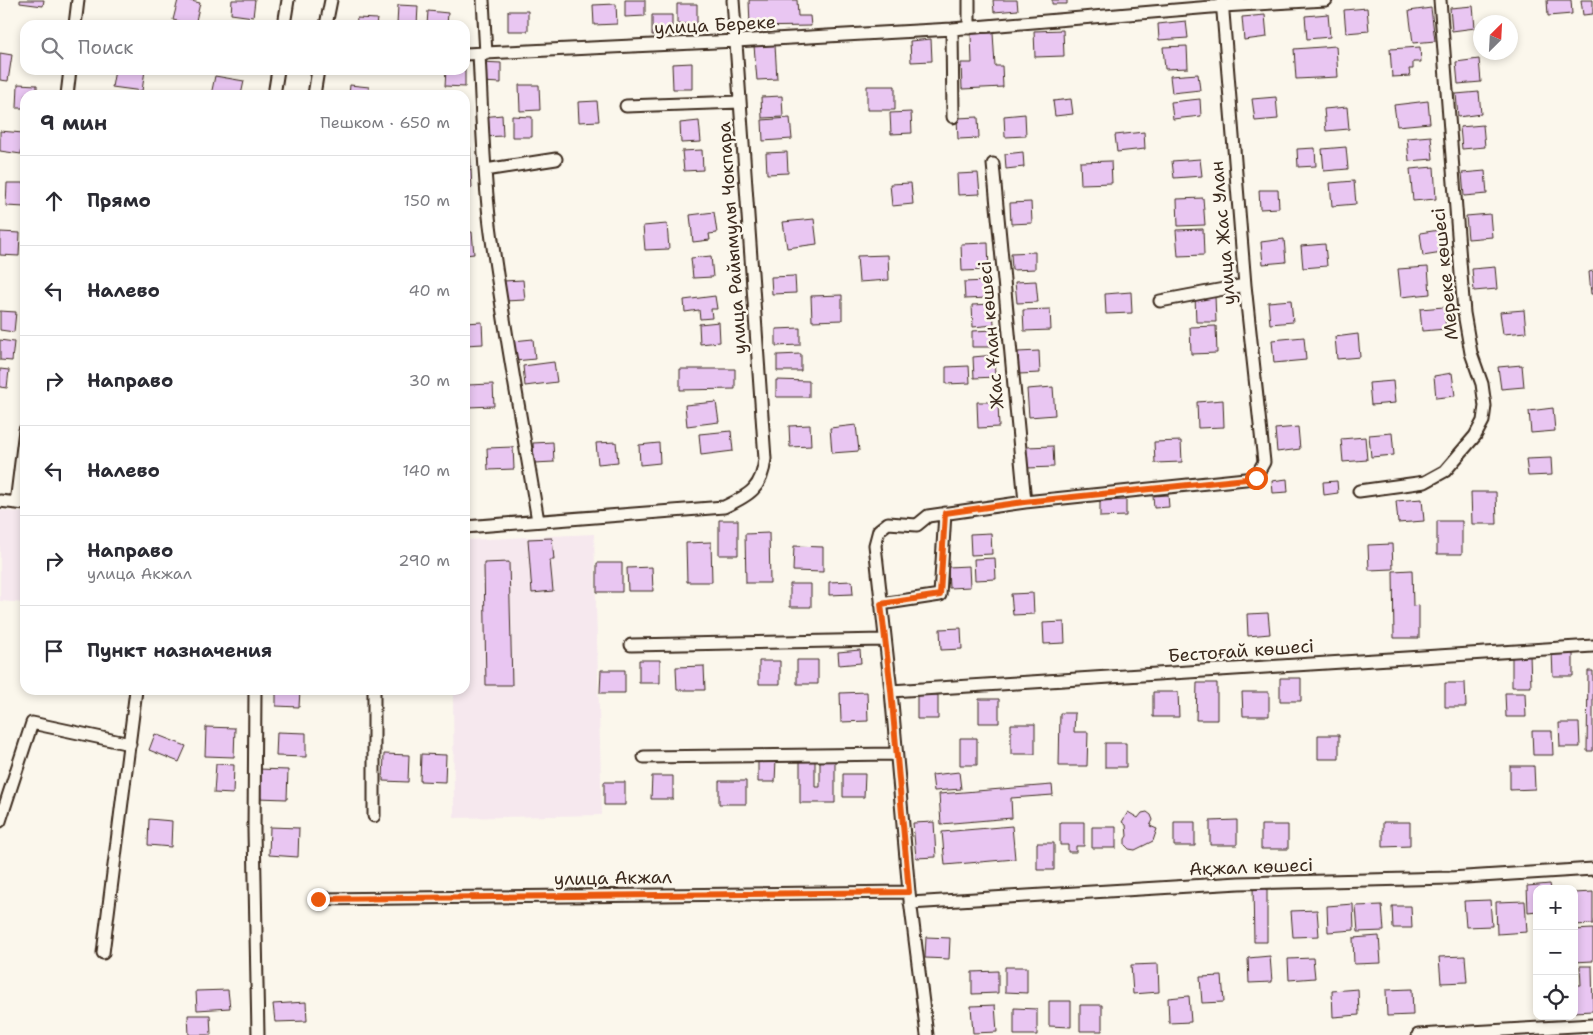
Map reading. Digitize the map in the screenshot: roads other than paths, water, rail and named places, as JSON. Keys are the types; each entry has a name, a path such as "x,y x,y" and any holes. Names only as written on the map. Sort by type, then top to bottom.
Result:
{"street":[{"path":"76,20 78,0"},
{"path":"285,20 288,0"},
{"path":"327,20 331,0"},
{"path":"470,527 538,521 490,225 485,170 482,54 484,0"},
{"name":"улица Райымулы Чокпара","path":"538,521 724,507 744,498 755,488 764,473 765,458 733,0"},
{"path":"969,0 969,28"},
{"name":"улица Береке","path":"470,54 736,42 969,28 1222,3 1326,0"},
{"name":"Мереке көшесі","path":"1359,491 1426,482 1445,471 1475,436 1482,421 1484,406 1482,384 1471,354 1464,312 1440,0"},
{"name":"улица Жас Улан","path":"1024,502 1256,478 1264,462 1245,285 1222,3"},
{"path":"952,29 953,117"},
{"path":"67,90 69,75"},
{"path":"275,90 277,75"},
{"path":"315,90 317,75"},
{"path":"626,106 740,102"},
{"path":"485,170 556,159"},
{"name":"Жас Ұлан көшесі","path":"993,164 1024,502"},
{"path":"1160,301 1245,285"},
{"path":"0,502 20,503"},
{"path":"927,1035 909,898 891,690 875,545 880,530 888,524 917,525 928,516 1024,502"},
{"path":"881,604 940,595 945,513"},
{"path":"631,645 884,640"},
{"name":"Бестоғай көшесі","path":"891,690 1593,646"},
{"path":"103,953 135,695"},
{"path":"255,695 254,830 258,1035"},
{"path":"374,695 374,816"},
{"path":"0,821 32,723 130,744"},
{"path":"644,757 896,754"},
{"name":"Ақжал көшесі","path":"909,898 1239,883 1450,878 1593,870"},
{"name":"улица Акжал","path":"318,899 909,898"},
{"path":"1418,1035 1593,1025"}]}
